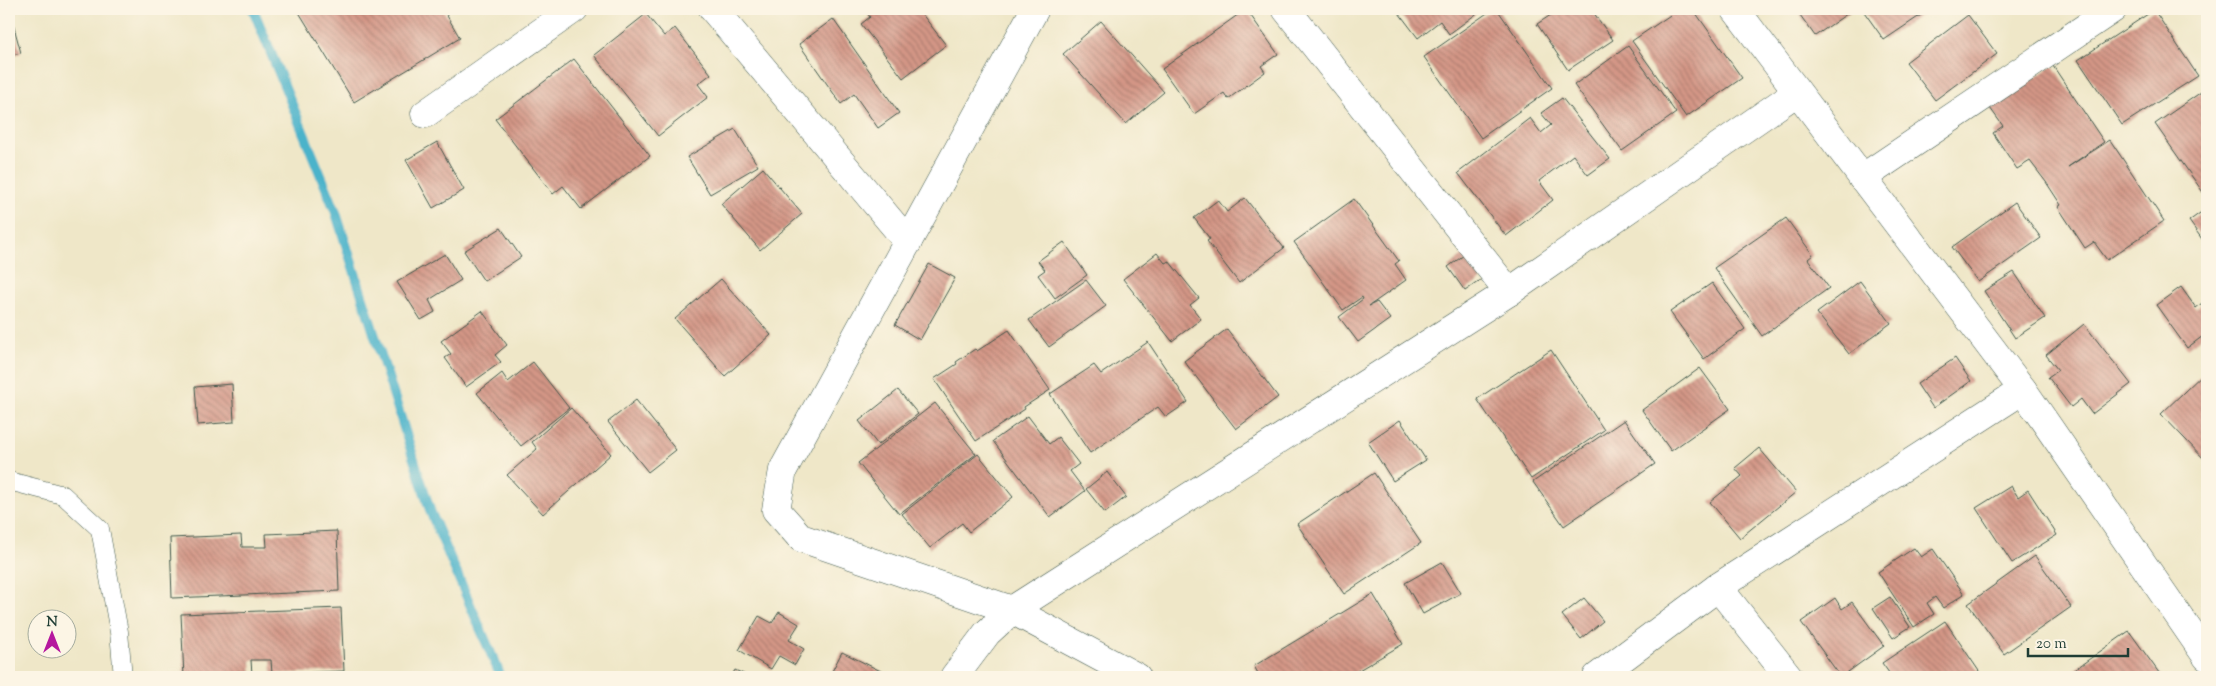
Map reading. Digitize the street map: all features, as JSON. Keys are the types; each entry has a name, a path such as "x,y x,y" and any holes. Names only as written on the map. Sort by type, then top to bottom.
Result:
{"street":[{"path":"425,114 574,9"},
{"path":"713,9 908,242"},
{"path":"1035,9 783,470 776,510 801,538 1012,610 1137,677"},
{"path":"1286,9 1509,292"},
{"path":"1735,9 2023,390 2207,657"},
{"path":"1862,178 2113,9"},
{"path":"954,677 987,632 1012,610 1509,292 1797,92"},
{"path":"1597,677 1718,587 2023,390"},
{"path":"1718,587 1789,677"}],"lane":[{"path":"9,481 63,495 100,529 119,632 123,677"}],"building":[{"path":"9,9 21,53 9,56"},
{"path":"297,9 443,9 460,38 354,102"},
{"path":"864,9 918,9 946,45 903,78 861,24 870,17"},
{"path":"1246,9 1278,54 1261,66 1265,72 1228,99 1224,93 1194,114 1162,69"},
{"path":"1396,9 1483,9 1449,34 1440,21 1418,38"},
{"path":"1493,9 1497,9 1552,88 1481,138 1424,57"},
{"path":"1560,9 1591,9 1613,40 1568,70 1537,24"},
{"path":"1679,9 1693,9 1742,78 1686,117 1632,41"},
{"path":"1809,9 1854,9 1815,36 1800,15"},
{"path":"1862,9 1930,9 1884,40"},
{"path":"2154,10 2198,76 2122,125 2078,60"},
{"path":"646,14 664,36 675,28 711,74 698,84 708,97 658,136 594,55"},
{"path":"1968,15 1997,54 1935,100 1906,62"},
{"path":"833,19 899,113 878,128 854,94 841,104 799,44"},
{"path":"1101,21 1164,92 1126,124 1063,54"},
{"path":"1628,46 1676,113 1622,151 1574,85"},
{"path":"574,59 650,156 581,209 563,186 553,194 495,119"},
{"path":"2053,66 2104,142 2068,167 2110,140 2164,221 2107,260 2094,242 2085,248 2058,207 2061,205 2030,161 2017,169 1993,133 2003,126 1990,108"},
{"path":"2207,88 2207,198 2155,124"},
{"path":"1562,98 1610,159 1588,175 1573,155 1539,181 1553,200 1506,236 1458,173 1530,118 1541,133 1551,125 1541,113"},
{"path":"735,129 758,166 710,194 687,157"},
{"path":"437,142 464,190 433,208 406,160"},
{"path":"763,168 802,214 760,250 721,204"},
{"path":"1245,198 1284,248 1239,283 1207,241 1210,239 1194,218 1218,200 1227,212"},
{"path":"1354,199 1399,261 1395,264 1406,280 1369,306 1377,302 1390,319 1358,342 1339,317 1363,299 1362,297 1343,310 1294,242"},
{"path":"2015,202 2041,238 1978,282 1952,247"},
{"path":"2207,208 2207,246 2189,221"},
{"path":"1786,218 1813,255 1808,259 1829,288 1762,336 1714,268"},
{"path":"501,228 521,257 484,281 464,251"},
{"path":"1064,242 1087,275 1055,298 1038,275 1045,270 1038,261"},
{"path":"1468,252 1485,277 1465,291 1448,267"},
{"path":"1157,253 1165,263 1169,261 1199,298 1190,305 1201,319 1172,341 1123,279"},
{"path":"445,254 461,280 429,300 435,312 421,320 397,282"},
{"path":"929,264 955,278 920,340 895,325"},
{"path":"2014,272 2045,318 2015,338 1984,291"},
{"path":"721,279 771,335 725,376 675,319"},
{"path":"1086,280 1106,306 1049,347 1029,320"},
{"path":"1860,281 1891,323 1849,354 1817,313"},
{"path":"1712,283 1745,329 1704,359 1670,312"},
{"path":"2181,287 2196,308 2207,299 2207,333 2187,348 2156,305"},
{"path":"482,311 507,345 495,355 501,362 466,387 445,358 451,354 441,341"},
{"path":"2084,324 2131,384 2092,414 2081,399 2071,407 2048,377 2058,370 2046,355"},
{"path":"1227,329 1278,397 1236,429 1184,361"},
{"path":"1009,330 1050,390 976,441 934,379 975,349 977,351"},
{"path":"1148,342 1188,402 1166,417 1158,407 1090,453 1050,394 1094,365 1101,374"},
{"path":"1551,350 1604,430 1531,479 1477,399"},
{"path":"1955,358 1971,381 1933,408 1917,384"},
{"path":"533,362 569,408 521,446 477,393 502,373 508,382"},
{"path":"1700,368 1730,409 1671,451 1642,410"},
{"path":"2207,370 2207,462 2161,414"},
{"path":"232,384 234,422 198,425 195,387"},
{"path":"898,390 918,414 878,445 859,421"},
{"path":"636,400 676,450 648,472 608,422"},
{"path":"935,403 976,454 899,514 858,463"},
{"path":"571,408 611,454 543,514 507,475 537,449 532,442"},
{"path":"1028,416 1049,444 1058,437 1079,464 1070,471 1085,491 1050,517 993,441"},
{"path":"1400,420 1426,460 1393,481 1368,442"},
{"path":"1624,420 1655,464 1564,526 1533,482"},
{"path":"1759,448 1796,492 1740,538 1710,502 1742,476 1735,468"},
{"path":"978,454 1013,497 969,532 962,523 930,548 902,514"},
{"path":"1107,472 1126,497 1105,513 1086,489"},
{"path":"1374,473 1421,543 1344,594 1297,524"},
{"path":"2011,486 2018,497 2028,490 2057,535 2012,563 1976,508"},
{"path":"337,531 339,591 172,598 170,538 241,535 242,547 267,547 266,534"},
{"path":"1914,548 1921,557 1933,549 1964,594 1943,608 1935,597 1927,603 1934,614 1914,627 1878,572"},
{"path":"2035,556 2071,607 2004,654 1968,604"},
{"path":"1442,562 1461,593 1423,614 1405,583"},
{"path":"1373,594 1403,644 1347,677 1260,677 1254,666"},
{"path":"1890,597 1910,627 1893,638 1873,608"},
{"path":"1584,598 1603,621 1581,639 1562,615"},
{"path":"1835,598 1842,609 1852,602 1884,646 1841,677 1801,622"},
{"path":"341,608 344,671 272,674 271,660 251,660 252,675 184,677 181,614"},
{"path":"779,612 799,624 789,640 804,649 795,665 779,656 771,669 739,650 759,616 772,623"},
{"path":"1945,621 1983,677 1892,677 1882,663"},
{"path":"2129,631 2162,677 2064,677"},
{"path":"842,652 893,677 829,677"},
{"path":"735,670 750,677 731,677"}],"waterway":[{"path":"253,9 335,210 431,513 501,677"}]}
